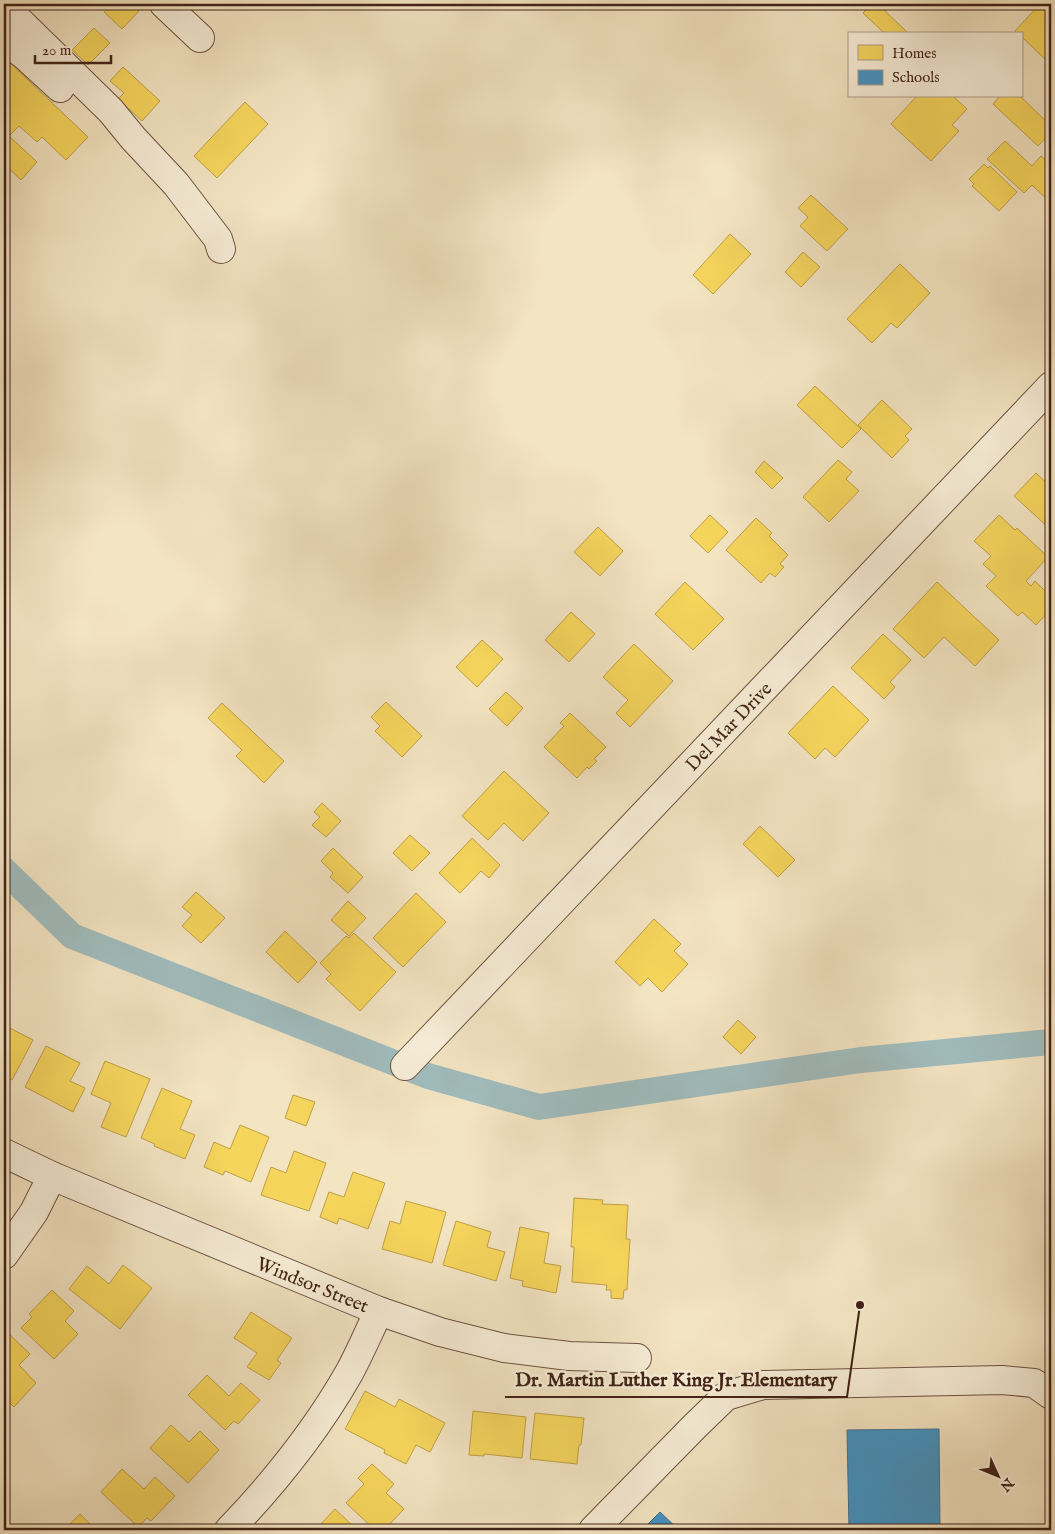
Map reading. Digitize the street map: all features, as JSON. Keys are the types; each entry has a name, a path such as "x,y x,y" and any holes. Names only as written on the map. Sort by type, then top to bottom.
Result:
{"street":[{"path":"164,4 200,38"},
{"path":"4,6 111,111 133,138 176,184 218,239 221,249"},
{"path":"4,40 24,55 60,88"},
{"name":"Del Mar Drive","path":"405,1066 1051,386"},
{"name":"Windsor Street","path":"4,1153 52,1176 378,1311 440,1332 504,1348 569,1356 637,1358"},
{"path":"4,1254 34,1212 52,1176"},
{"path":"229,1530 281,1474 321,1420 350,1372 378,1311"},
{"path":"593,1530 726,1396 762,1385 1002,1380 1034,1383 1051,1395"}],"building: Homes":[{"path":"112,4 132,4 139,11 122,29 104,12"},
{"path":"872,4 878,4 907,32 883,32 863,13"},
{"path":"1039,5 1051,16 1051,65 1022,37 1022,32 1015,31"},
{"path":"94,28 110,43 88,65 72,50"},
{"path":"8,61 88,137 66,160 42,137 37,142 19,126 9,136 37,162 21,180 4,164 4,66"},
{"path":"123,67 160,101 142,121 118,99 124,93 110,81"},
{"path":"915,98 955,98 967,109 952,125 959,131 931,161 891,124"},
{"path":"998,98 1022,98 1051,126 1051,132 1038,146 993,104"},
{"path":"245,102 268,124 217,178 194,156"},
{"path":"1005,141 1032,166 1041,156 1051,165 1051,203 1032,185 1024,193 987,159"},
{"path":"984,164 988,168 990,166 1017,192 999,211 972,186 974,184 969,179"},
{"path":"811,195 848,229 827,251 800,226 808,217 798,208"},
{"path":"730,234 751,254 713,294 693,275"},
{"path":"803,252 820,267 801,287 785,272"},
{"path":"900,264 930,293 897,328 891,323 872,343 847,319"},
{"path":"815,386 861,429 842,448 797,405"},
{"path":"882,400 912,429 905,436 909,440 892,458 858,425"},
{"path":"838,460 852,472 846,479 859,491 829,522 803,497"},
{"path":"764,461 783,478 772,489 755,472"},
{"path":"1036,473 1051,487 1051,530 1014,496"},
{"path":"710,515 728,532 708,553 690,536"},
{"path":"999,515 1015,530 1017,528 1048,557 1026,581 1031,586 1035,581 1051,597 1051,609 1036,625 1022,612 1018,616 986,586 996,576 983,564 991,556 974,541"},
{"path":"756,518 772,533 769,536 788,555 780,564 784,567 775,577 770,573 761,583 726,550"},
{"path":"598,527 623,551 600,576 574,552"},
{"path":"685,582 724,619 693,650 655,614"},
{"path":"937,582 999,640 975,666 944,637 924,658 893,629"},
{"path":"571,612 595,634 569,662 545,640"},
{"path":"883,634 911,660 890,682 895,687 884,699 851,668"},
{"path":"482,640 503,659 477,687 456,667"},
{"path":"634,644 673,681 630,727 616,713 628,700 603,677"},
{"path":"833,686 869,720 835,757 825,748 815,759 788,733"},
{"path":"506,692 523,708 507,726 489,709"},
{"path":"386,702 422,736 402,757 375,731 380,726 371,717"},
{"path":"222,703 284,761 264,783 236,756 242,750 208,718"},
{"path":"570,713 606,747 594,759 597,761 589,769 587,767 577,778 544,747 564,726 560,723"},
{"path":"504,771 549,813 523,841 504,823 488,840 462,816"},
{"path":"322,803 341,821 326,837 312,825 320,817 314,812"},
{"path":"760,826 795,860 778,877 743,844"},
{"path":"410,835 430,853 412,871 393,853"},
{"path":"472,838 500,865 489,878 481,871 460,893 439,873"},
{"path":"333,848 363,877 348,893 330,877 333,873 321,861"},
{"path":"196,892 225,918 201,943 182,926 192,915 182,907"},
{"path":"416,893 446,922 403,967 373,938"},
{"path":"348,901 366,918 349,936 331,920"},
{"path":"654,919 681,944 674,951 688,964 662,992 648,978 640,986 615,962"},
{"path":"285,931 317,962 298,983 266,952"},
{"path":"354,933 396,972 360,1011 326,979 331,974 320,963 346,936 349,938"},
{"path":"738,1020 756,1037 741,1054 723,1037"},
{"path":"4,1025 33,1040 12,1080 4,1076"},
{"path":"46,1046 80,1063 70,1081 85,1088 73,1112 25,1087"},
{"path":"105,1061 150,1079 126,1137 101,1127 111,1103 91,1094"},
{"path":"162,1088 192,1101 180,1129 195,1135 185,1159 154,1146 155,1144 141,1138"},
{"path":"293,1095 315,1102 306,1126 285,1118"},
{"path":"240,1125 269,1137 251,1182 225,1171 223,1175 204,1167 214,1142 230,1149"},
{"path":"294,1151 326,1163 309,1211 261,1195 271,1167 286,1173"},
{"path":"353,1172 385,1183 368,1229 339,1218 337,1224 320,1217 329,1192 344,1197"},
{"path":"574,1198 603,1200 602,1204 628,1205 626,1239 630,1239 627,1290 624,1290 623,1299 611,1298 611,1290 606,1290 607,1285 572,1282 574,1247 571,1247"},
{"path":"406,1201 446,1212 432,1263 382,1249 390,1221 400,1224"},
{"path":"456,1221 491,1232 487,1247 505,1252 496,1281 443,1265"},
{"path":"520,1227 549,1233 544,1263 561,1266 556,1293 522,1286 523,1281 510,1278"},
{"path":"123,1265 152,1288 120,1329 69,1289 87,1266 109,1284"},
{"path":"52,1290 74,1311 65,1321 78,1334 54,1359 21,1328 32,1317 29,1314"},
{"path":"251,1312 292,1338 277,1360 281,1363 269,1380 247,1367 257,1353 234,1338"},
{"path":"10,1335 30,1354 19,1365 36,1383 14,1407 4,1397 4,1342"},
{"path":"207,1375 229,1396 241,1383 260,1400 238,1424 234,1421 225,1430 188,1395"},
{"path":"365,1391 395,1407 399,1399 445,1423 430,1452 416,1445 406,1464 384,1453 385,1450 345,1429"},
{"path":"473,1411 526,1417 522,1458 484,1454 484,1456 469,1455"},
{"path":"535,1413 584,1418 577,1464 530,1459"},
{"path":"171,1425 189,1442 200,1431 219,1450 188,1483 150,1448"},
{"path":"372,1464 394,1484 386,1493 404,1509 384,1530 375,1530 346,1503 364,1484 358,1478"},
{"path":"122,1469 144,1489 155,1477 175,1496 151,1521 147,1518 138,1527 101,1492"},
{"path":"335,1509 354,1527 352,1530 322,1530 318,1527"},
{"path":"80,1514 96,1530 64,1530"}],"building: Schools":[{"path":"939,1429 940,1530 849,1530 847,1430"},
{"path":"660,1512 679,1530 642,1530"}],"waterway":[{"path":"4,870 72,936 428,1076 539,1107 861,1060 1051,1042"}],"place":[{"name":"Dr. Martin Luther King Jr. Elementary","path":"860,1305"}]}
